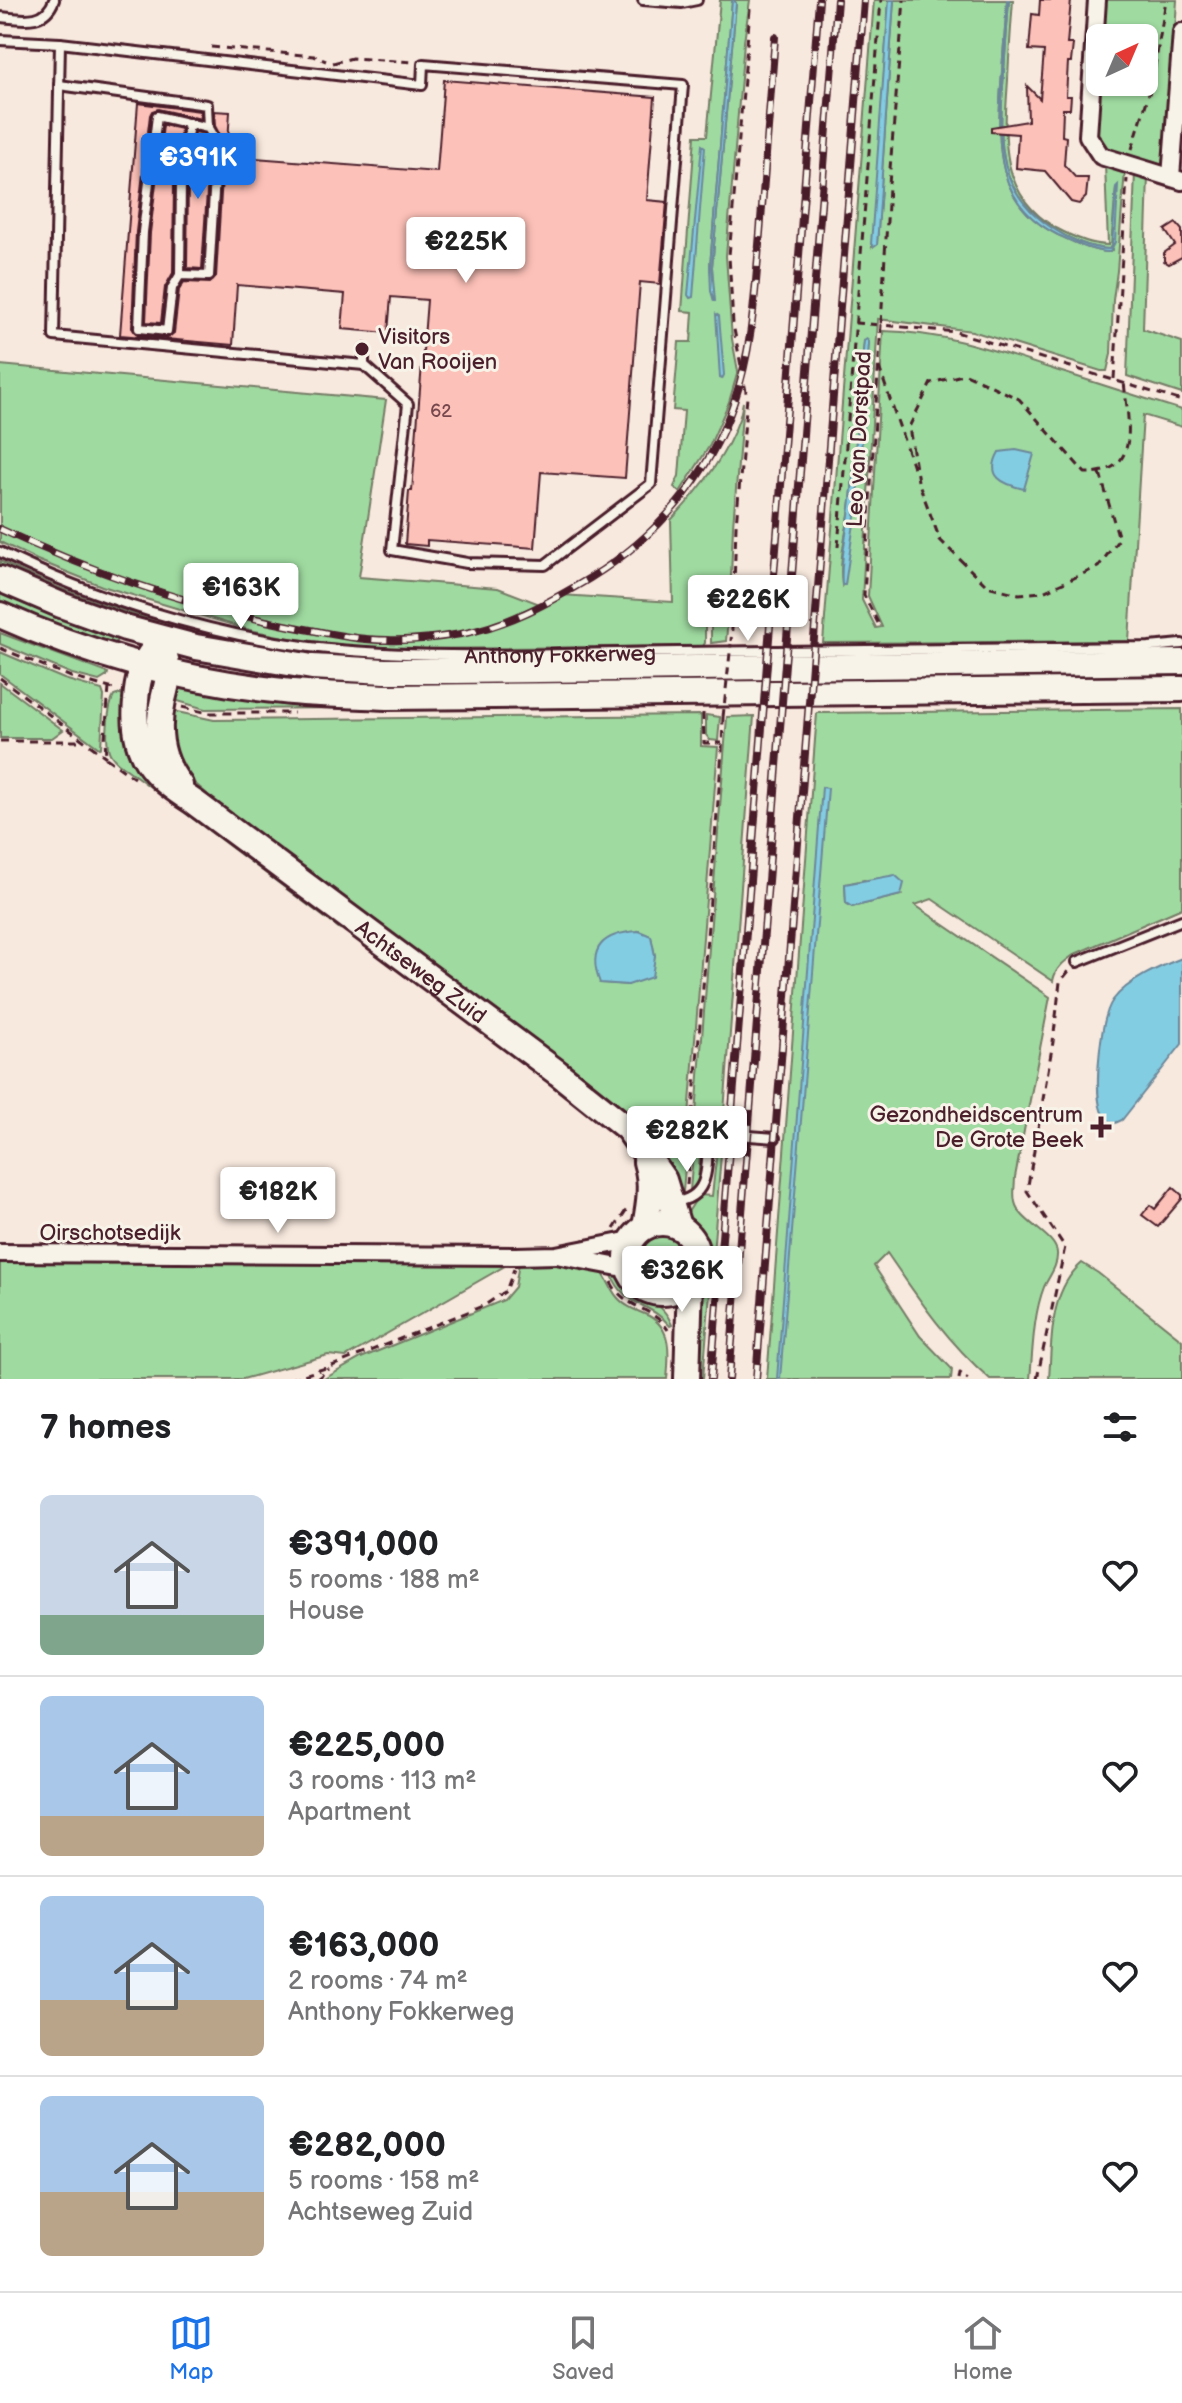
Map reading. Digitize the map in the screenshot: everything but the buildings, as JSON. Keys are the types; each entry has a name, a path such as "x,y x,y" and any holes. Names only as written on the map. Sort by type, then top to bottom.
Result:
{"main road":[{"name":"Anthony Fokkerweg","path":"0,579 61,605 160,639 312,667 385,671 1182,662"},
{"name":"Anthony Fokkerweg","path":"0,615 42,634 142,666 279,691 387,697 1182,689"},
{"name":"Achtseweg Zuid","path":"160,639 142,666 134,719 143,757 168,785 592,1099 628,1129 664,1180 658,1207 693,1240 697,1250 695,1270 690,1280"},
{"name":"Achtseweg Zuid","path":"160,639 170,673 161,714 160,742 172,775 194,802"},
{"path":"658,1207 667,1223 655,1223 638,1233 618,1268 643,1288 654,1292 674,1291 690,1280"},
{"path":"687,1379 690,1280"},
{"path":"654,1292 680,1326 688,1351"}],"street":[{"path":"1097,0 1088,136 1101,156 1177,179 1182,32"},
{"name":"Oirschotsedijk","path":"0,1253 556,1255 607,1246 638,1233"},
{"name":"Oirschotsedijk","path":"556,1255 618,1268"}],"lane":[{"path":"0,17 32,20 44,15 54,0"},
{"path":"643,0 682,3 697,0"},
{"path":"0,40 60,43 422,85 423,64 683,85 651,484 545,565 467,563 392,550 408,404 364,365 54,336 60,43"},
{"path":"59,85 207,105 208,128 217,143 209,276 180,275"},
{"path":"189,123 181,181 180,275 172,288 167,331 139,328 143,232 157,116 189,123 208,128"},
{"path":"364,349 364,365"},
{"name":"Anthony Fokkerweg","path":"0,552 85,589 164,614 257,638 315,647 475,654 1182,644"},
{"path":"1077,962 1182,920"},
{"path":"658,1207 689,1199 702,1188 708,1133 775,1138"}],"path":[{"path":"838,547 881,0"},
{"path":"855,323 881,325 904,0"},
{"path":"1114,379 1128,164 1152,84 1166,0"},
{"path":"607,1246 609,1236 687,1192 747,408 733,324 729,270 750,9"},
{"path":"204,47 314,56 331,63 352,58 415,62"},
{"name":"Leo van Dorstpad","path":"878,623 864,595 881,325 956,332 1182,401"},
{"path":"878,364 940,540 987,586 1019,594 1043,592 1098,567 1119,539 1100,473"},
{"path":"918,481 909,427 931,383 966,374 1019,399 1085,473 1100,473 1116,466 1125,456 1128,426 1124,382"},
{"path":"709,626 709,615 733,616"},
{"path":"0,648 71,677 109,688"},
{"path":"0,678 106,758"},
{"path":"703,716 704,743 722,743"},
{"path":"0,741 84,741"},
{"path":"1037,1379 1065,1247 1027,1191 1053,1042 1060,982 1077,962"},
{"path":"291,1379 332,1366 485,1305 506,1291 516,1256"},
{"path":"618,1268 609,1278 622,1298 656,1316 669,1332"},
{"path":"317,1379 332,1366"},
{"path":"959,1379 960,1373 968,1379"}],"green space":[{"path":"720,0 750,0 726,256 732,339 738,371 729,402 710,445 680,492 674,487 679,476 684,411 673,410 679,342 691,342 693,312 682,311 695,136 707,136","holes":["732,2 736,3 712,267 714,301 710,266"]},
{"path":"874,0 889,0 872,247 877,244 894,0 1007,0 999,130 1004,171 1011,190 1037,222 1058,235 1097,250 1112,250 1116,187 1109,249 1079,242 1052,228 1034,214 1011,183 1005,165 1001,128 1009,0 1013,0 1006,143 1014,181 1023,199 1056,228 1088,242 1108,245 1105,164 1125,170 1111,354 1107,371 972,331 878,319 862,600 876,628 882,627 868,596 883,331 945,338 1182,410 1182,427 1143,415 1129,641 823,643","holes":["864,341 869,342 856,502 842,585 841,564 851,500"]},
{"path":"1105,0 1177,0 1167,163 1157,168 1104,148 1099,142 1096,122 1097,96 1158,96 1158,24 1103,24"},
{"path":"1135,172 1148,176 1143,329 1182,342 1182,394 1127,376"},
{"path":"0,365 386,400 359,577 498,588 542,605 561,595 673,602 671,520 719,460 740,417 743,402 730,603 737,603 736,612 705,613 703,646 411,649 289,638 250,630 102,586 0,542"},
{"path":"0,561 88,599 180,627 242,640 241,646 142,623 0,569"},
{"path":"0,589 118,635 114,648 0,605"},
{"path":"714,618 728,618 726,641 711,643"},
{"path":"0,633 108,673 107,676 99,681 72,674 0,644"},
{"path":"0,652 64,679 102,690 101,747 0,674"},
{"path":"0,683 63,730 52,738 0,738"},
{"path":"187,686 363,708 205,709 171,699 178,690"},
{"path":"114,696 129,696 128,733 344,923 340,929 115,760 108,746 108,723"},
{"path":"1182,709 1182,908 1075,954 1058,969 1053,981 932,899 915,905 1050,997 1014,1190 1018,1209 1051,1240 1057,1253 1055,1267 1044,1287 1038,1309 1030,1379 990,1379 947,1335 887,1253 874,1266 920,1336 952,1369 951,1379 767,1379 817,713","holes":["864,880 901,895 852,907 846,903 845,884"]},
{"path":"168,710 214,720 701,715 701,746 718,747 683,1192 676,1189 660,1161 217,810 207,794 183,773 173,754","holes":["638,931 651,937 655,956 628,985 600,983"]},
{"path":"706,715 720,717 718,741 710,740 706,735"},
{"path":"754,716 723,1125 702,1124 697,1189 690,1191 727,717"},
{"path":"718,1142 722,1142 703,1379 696,1379 694,1290 703,1254 686,1215 699,1195 712,1196"},
{"path":"662,1232 680,1239 687,1257 680,1275 662,1282 644,1275 637,1257 644,1239"},
{"path":"0,1261 510,1263 346,1357 328,1355 243,1379 0,1379"},
{"path":"519,1263 556,1263 600,1270 621,1301 657,1321 662,1328 668,1344 667,1379 324,1379 361,1358 504,1300 515,1287"},
{"path":"1082,1263 1182,1340 1182,1379 1049,1379 1052,1332 1058,1301 1071,1274"},
{"path":"611,1273 658,1306 672,1325 630,1299 616,1284"}],"water":[{"path":"734,0 712,267 714,301 710,266"},
{"path":"889,0 894,0 877,245 874,247 871,244"},
{"path":"1007,0 1001,128 1005,165 1011,183 1034,214 1052,228 1079,242 1109,249 1112,246 1118,185 1115,242 1110,252 1077,243 1037,222 1011,190 1004,171 999,130"},
{"path":"702,145 705,147 693,297 690,298 688,295"},
{"path":"716,314 719,316 722,379 720,378"},
{"path":"867,339 858,496 845,585 842,585 864,341"},
{"path":"1016,450 1034,454 1024,489 1003,482 995,473 999,452"},
{"path":"822,787 828,788 780,1379 777,1379"},
{"path":"895,875 904,883 901,895 852,907 846,903 845,884"},
{"path":"639,931 651,936 655,956 652,977 628,985 600,983 595,960 601,944 616,935"},
{"path":"1182,958 1182,1044 1122,1120 1113,1124 1102,1112 1098,1087 1108,1009 1119,993 1135,980"}],"railway":[{"path":"711,1379 819,0"},
{"path":"729,1379 837,0"},
{"path":"756,1379 864,0"},
{"path":"0,529 106,573 179,598 253,618 363,639 415,640 478,630 528,612 590,578 637,544 678,503 710,455 734,402 752,319 775,37"}],"place":[{"name":"Visitors Van Rooijen","path":"362,349"},
{"name":"Gezondheidscentrum De Grote Beek","path":"1101,1127"}]}
